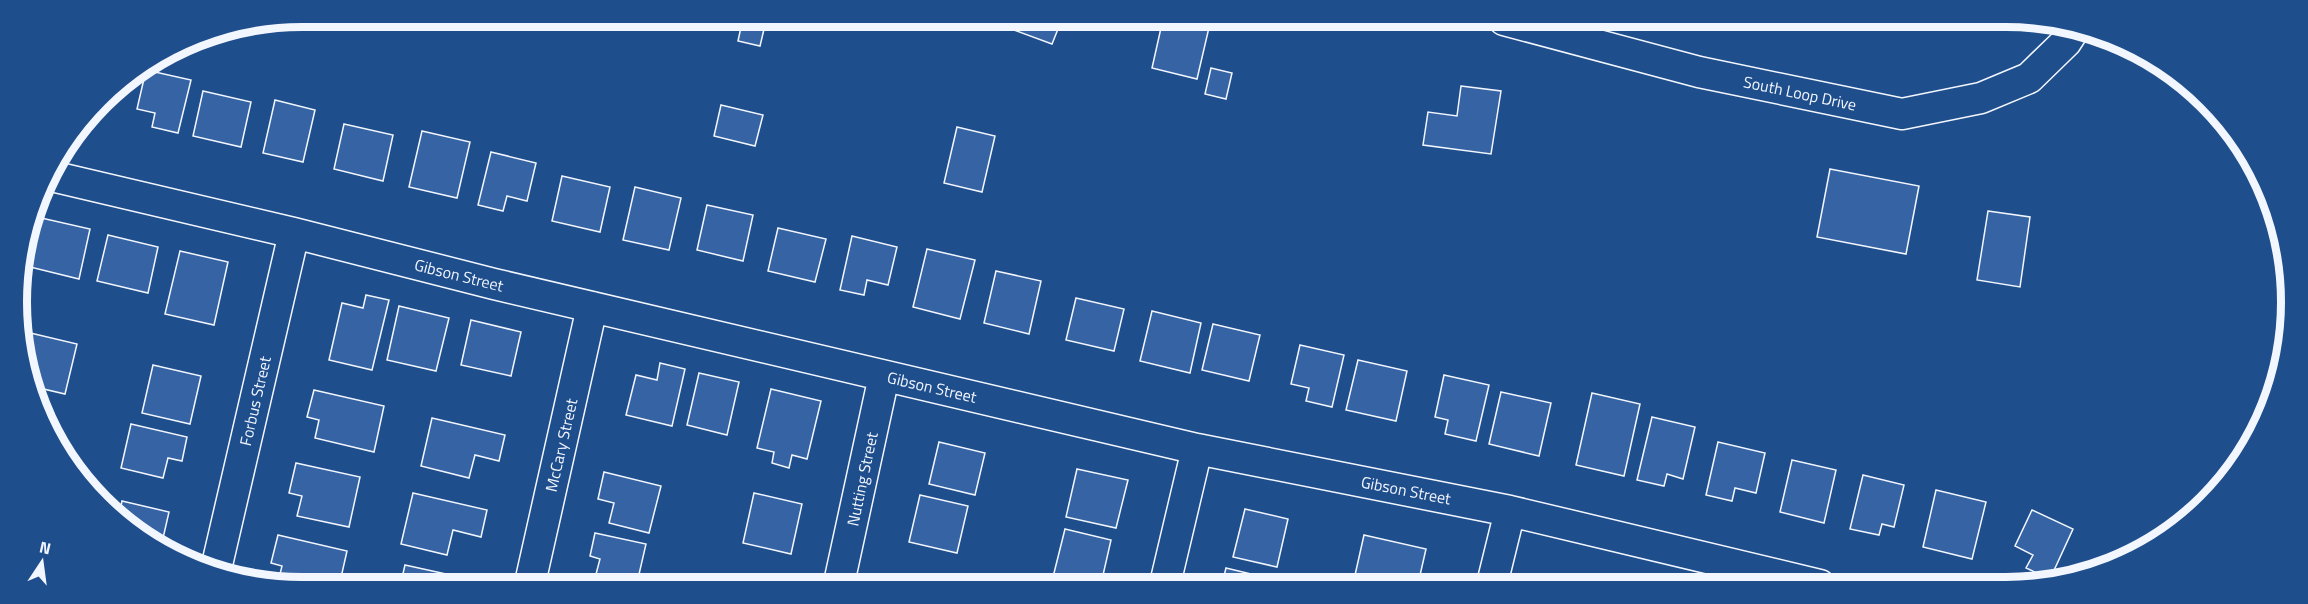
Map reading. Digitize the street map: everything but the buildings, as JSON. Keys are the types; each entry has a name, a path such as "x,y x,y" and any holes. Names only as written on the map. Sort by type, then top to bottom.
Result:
{"street":[{"name":"South Loop Drive","path":"1530,27 1699,72 1902,114 1981,98 2029,78 2071,35"},
{"name":"Gibson Street","path":"57,177 592,307 1197,449 1510,511 1786,577"},
{"name":"Forbus Street","path":"217,563 294,233"},
{"name":"McCary Street","path":"531,577 592,307"},
{"name":"Nutting Street","path":"840,577 884,376"},
{"path":"1167,577 1197,449"},
{"path":"1494,577 1510,511"}]}
